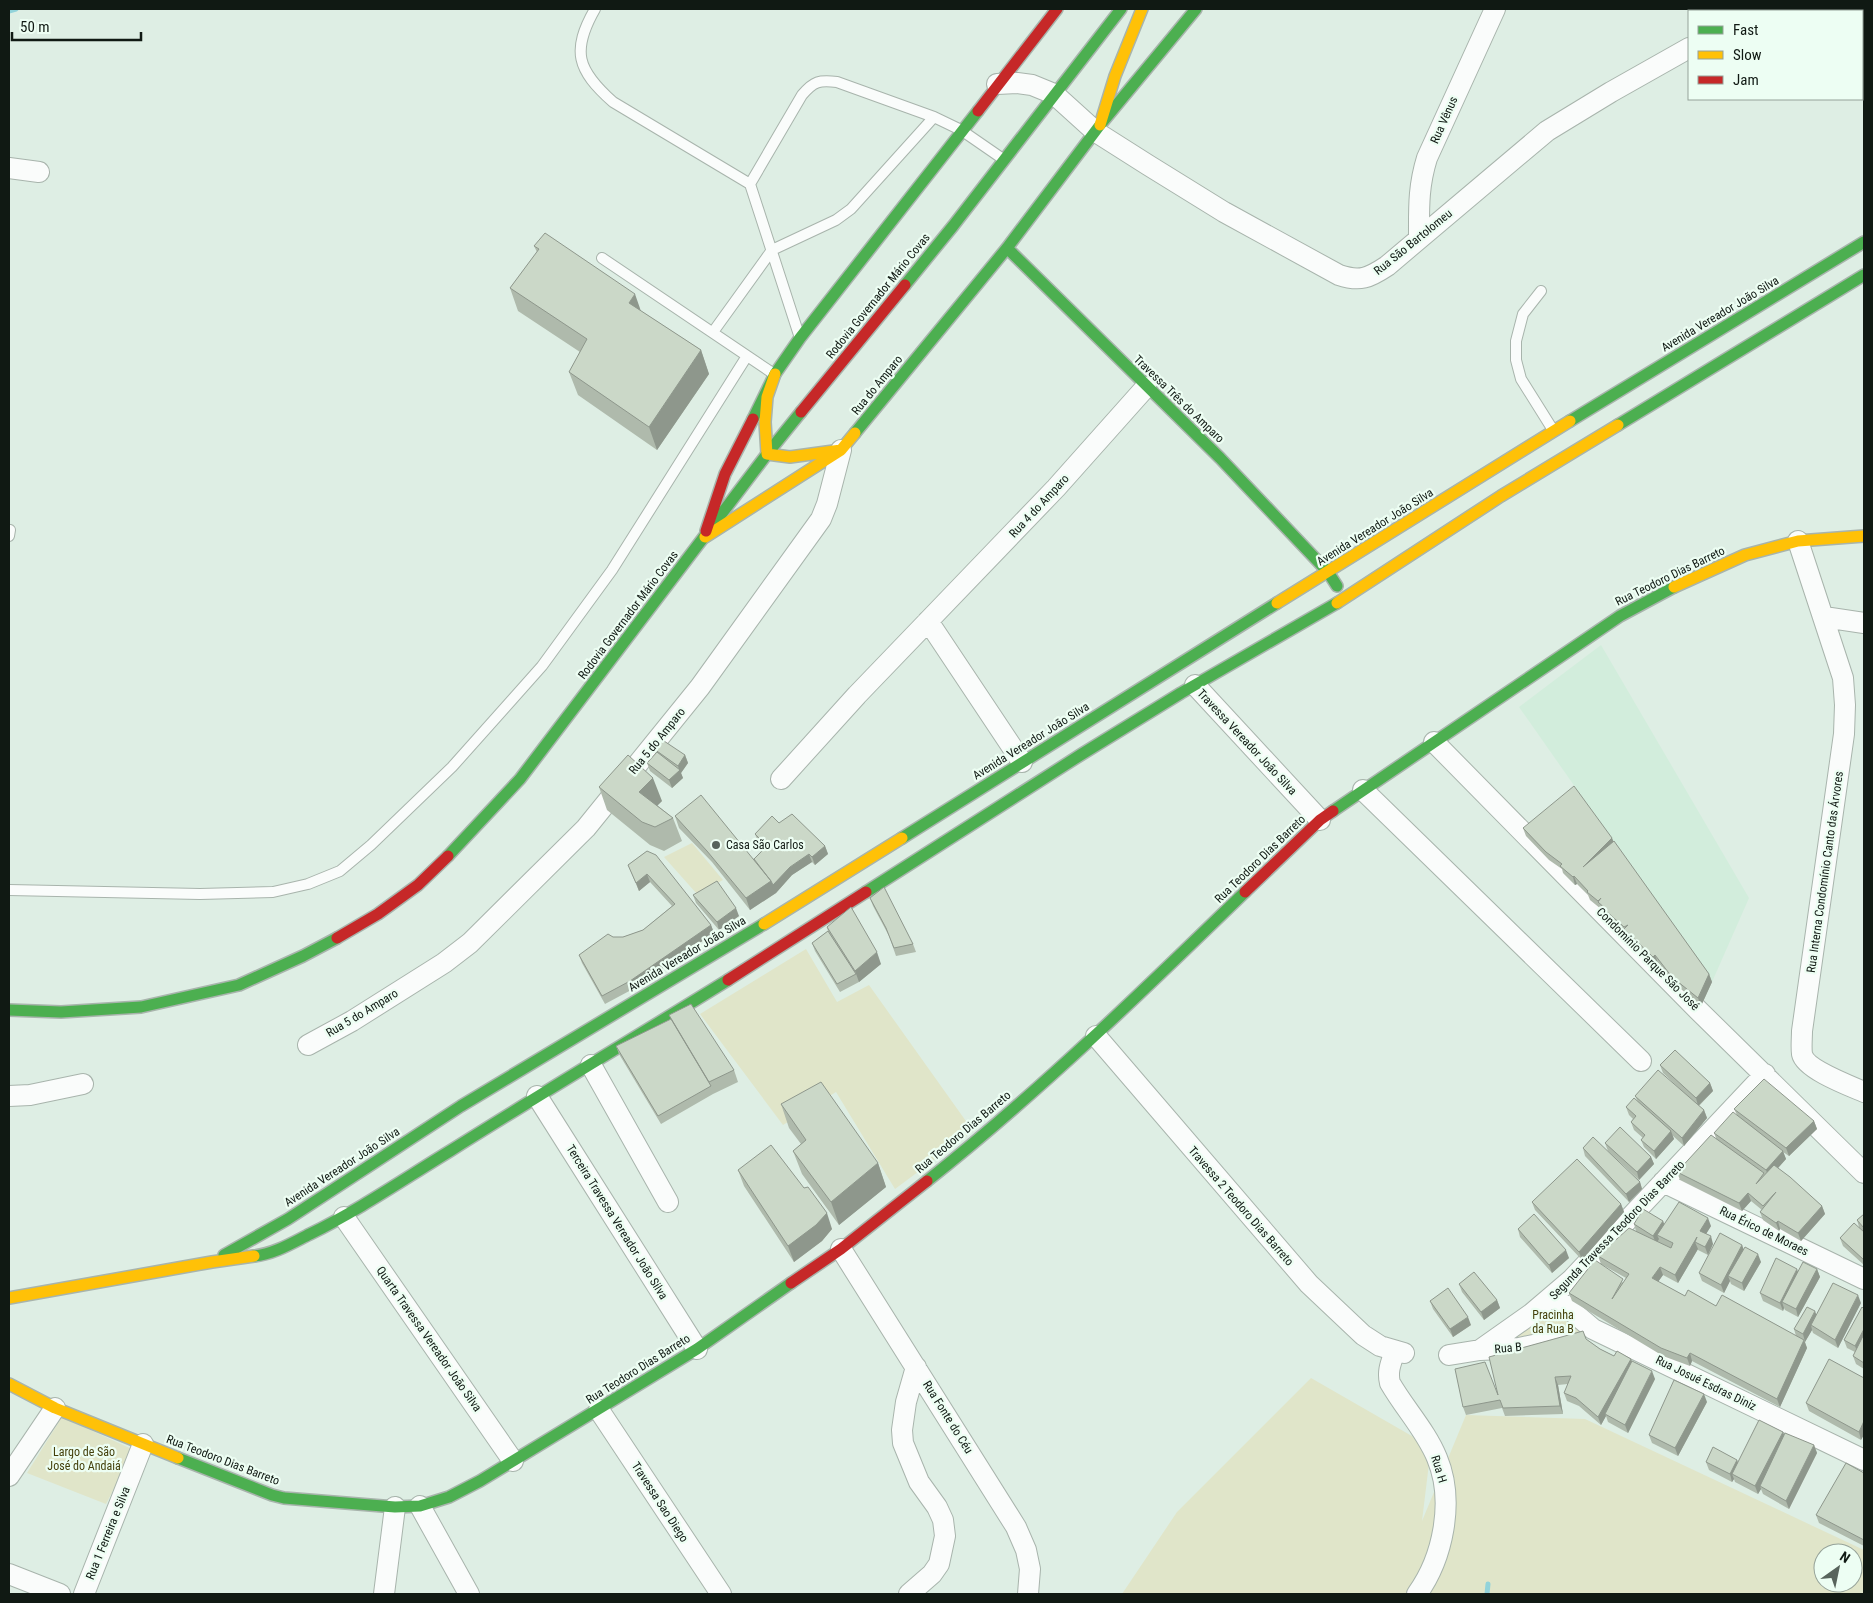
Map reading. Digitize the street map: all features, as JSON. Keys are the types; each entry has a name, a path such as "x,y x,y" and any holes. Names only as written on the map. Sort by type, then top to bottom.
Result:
{"main road":[{"path":"703,538 725,474 775,374 800,338 1057,9"},
{"name":"Rodovia Governador Mário Covas","path":"9,1010 61,1012 141,1007 239,985 303,956 378,914 435,870 520,779 767,454 953,226 1121,9"},
{"path":"1098,129 1115,76 1142,9"},
{"name":"Rua do Amparo","path":"703,538 841,450 1007,248 1098,129 1196,9"},
{"name":"Avenida Vereador João Silva","path":"9,1298 212,1262 263,1255 288,1245 344,1217 537,1096 591,1065 786,944 969,810 1022,762 1345,598 1816,288 1864,242"},
{"name":"Travessa Três do Amparo","path":"1007,248 1220,458 1328,572 1345,598"},
{"name":"Avenida Vereador João Silva","path":"212,1262 288,1219 461,1106 792,908 969,810 1178,683 1328,572 1702,339 1816,288 1864,275"},
{"path":"775,374 767,397 765,422 767,454 790,457 841,450"},
{"name":"Rua Teodoro Dias Barreto","path":"9,1384 56,1408 272,1495 331,1503 395,1507 420,1506 449,1497 514,1461 697,1349 841,1249 958,1156 1096,1036 1320,820 1363,790 1620,616 1686,581 1745,555 1798,540 1864,536"}],"street":[{"name":"Rua Vênus","path":"1419,238 1420,178 1427,158 1495,9"},
{"name":"Rua São Bartolomeu","path":"1054,94 1098,129 1224,212 1339,275 1360,279 1372,276 1387,266 1547,131 1688,49"},
{"path":"997,84 1017,83 1032,85 1054,94"},
{"path":"9,168 39,172"},
{"name":"Rua 4 do Amparo","path":"781,779 857,695 1056,488 1146,387"},
{"name":"Rua 5 do Amparo","path":"308,1045 352,1021 444,963 470,943 586,828 660,739 700,687 821,519 827,504 841,450"},
{"name":"Rua Interna Condomínio Canto das Árvores","path":"1798,540 1843,678 1846,704 1844,734 1802,1031 1802,1056 1809,1064 1820,1071 1864,1092"},
{"path":"1824,617 1864,623"},
{"path":"928,621 1022,762"},
{"name":"Travessa Vereador João Silva","path":"1178,683 1320,820"},
{"name":"Condomínio Parque São José","path":"1434,742 1657,969 1864,1173"},
{"path":"1363,790 1641,1060"},
{"name":"Travessa 2 Teodoro Dias Barreto","path":"1096,1036 1309,1284 1363,1335 1380,1346 1400,1352"},
{"path":"591,1065 668,1202"},
{"name":"Segunda Travessa Teodoro Dias Barreto","path":"1449,1355 1480,1350 1554,1296 1765,1074"},
{"path":"9,1096 30,1095 83,1084"},
{"name":"Terceira Travessa Vereador João Silva","path":"537,1096 697,1349"},
{"name":"Rua Érico de Moraes","path":"1663,1182 1864,1279"},
{"name":"Quarta Travessa Vereador João Silva","path":"344,1217 514,1461"},
{"name":"Rua Fonte do Céu","path":"841,1249 1016,1527 1026,1550 1030,1569 1028,1594"},
{"name":"Rua Josué Esdras Diniz","path":"1554,1296 1593,1329 1864,1460"},
{"name":"Rua B","path":"1480,1350 1520,1348 1564,1339 1593,1329"},
{"name":"Rua H","path":"1400,1352 1389,1367 1390,1383 1437,1458 1446,1493 1445,1516 1440,1544 1433,1567 1417,1594"},
{"path":"909,1594 932,1574 939,1564 945,1536 943,1520 937,1507 919,1482 903,1443 902,1430 906,1402 916,1367"},
{"path":"9,1476 56,1408"},
{"name":"Travessa Sao Diego","path":"599,1410 721,1594"},
{"name":"Rua 1 Ferreira e Silva","path":"84,1594 143,1444"},
{"path":"420,1506 469,1594"},
{"path":"384,1594 395,1507"},
{"path":"9,1574 60,1594"}],"lane":[{"path":"595,9 584,28 580,46 583,66 594,85 613,102 750,184 800,338"},
{"path":"750,184 802,95 811,85 821,80 837,82 934,117 961,130 1004,160"},
{"path":"713,332 772,250 836,220 851,209 934,117"},
{"path":"602,258 775,374"},
{"path":"1541,291 1523,314 1516,341 1516,360 1521,379 1553,431"},
{"path":"9,890 200,894 273,892 308,884 340,871 371,846 452,767 542,666 612,570 747,356"}],"shaded area":[{"path":"1601,645 1749,898 1712,982 1519,707"}],"green space":[{"path":"692,843 723,880 697,894 664,857"},
{"path":"806,949 837,1002 869,985 973,1131 895,1189 836,1092 783,1125 700,1014"},
{"name":"Pracinha da Rua B","path":"1554,1304 1586,1331 1523,1342 1496,1344"},
{"path":"1311,1378 1431,1447 1422,1521 1466,1415 1585,1419 1849,1543 1813,1543 1813,1593 1863,1593 1864,1550 1864,1594 1122,1594 1177,1512"},
{"name":"Largo de São José do Andaiá","path":"62,1417 134,1450 106,1504 27,1473"}],"building":[{"path":"545,233 635,294 629,303 701,350 649,427 569,372 587,339 510,288 539,249 534,246"},
{"path":"661,739 685,755 678,766 654,749"},
{"path":"657,752 680,770 669,780 647,763"},
{"path":"628,755 653,778 639,792 673,818 655,827 642,822 599,787"},
{"path":"1574,786 1612,838 1583,867 1614,841 1709,974 1698,998 1672,977 1655,955 1653,957 1624,929 1628,925 1624,927 1606,911 1598,902 1601,898 1598,901 1587,892 1574,876 1560,866 1562,864 1546,852 1523,828"},
{"name":"Casa São Carlos","path":"701,795 771,881 746,898 675,816"},
{"path":"792,814 825,846 812,857 809,854 790,867 773,885 754,859 767,846 755,834 772,816 779,823"},
{"path":"647,851 656,855 711,925 630,981 602,996 579,955 608,934 613,937 623,937 643,930 675,904 647,874 636,883 628,865"},
{"path":"717,881 736,908 717,922 693,895"},
{"path":"884,887 913,944 894,948 870,898"},
{"path":"851,907 877,952 855,971 827,927"},
{"path":"828,931 856,974 837,984 812,943"},
{"path":"691,1004 734,1070 709,1082 669,1015"},
{"path":"671,1019 711,1086 658,1116 616,1046"},
{"path":"1675,1050 1710,1083 1696,1098 1660,1065"},
{"path":"1658,1070 1704,1110 1682,1138 1635,1096"},
{"path":"1764,1079 1814,1121 1786,1148 1734,1109"},
{"path":"821,1082 878,1163 831,1202 793,1151 806,1140 781,1104"},
{"path":"1634,1098 1671,1131 1654,1151 1641,1140 1645,1135 1631,1122 1636,1116 1626,1107"},
{"path":"1733,1112 1783,1151 1766,1170 1714,1133"},
{"path":"1620,1127 1651,1157 1637,1172 1605,1143"},
{"path":"1711,1135 1764,1173 1756,1184 1774,1165 1822,1206 1798,1233 1778,1221 1776,1223 1760,1212 1776,1192 1763,1206 1748,1193 1739,1203 1677,1172"},
{"path":"1593,1137 1640,1182 1626,1194 1583,1148"},
{"path":"771,1145 804,1188 808,1187 827,1213 816,1225 788,1246 738,1170"},
{"path":"1577,1159 1621,1204 1579,1252 1532,1202"},
{"path":"1679,1202 1708,1218 1700,1231 1711,1236 1705,1247 1695,1242 1697,1237 1675,1275 1660,1267 1652,1278 1685,1296 1688,1290 1716,1306 1722,1295 1804,1340 1777,1399 1690,1353 1687,1358 1661,1348 1569,1293 1595,1260 1623,1279 1612,1299 1629,1274 1598,1256 1629,1228 1671,1248 1673,1243 1657,1235"},
{"path":"1643,1209 1663,1221 1653,1236 1634,1224"},
{"path":"1534,1214 1566,1250 1549,1265 1518,1229"},
{"path":"1864,1214 1864,1228 1857,1220"},
{"path":"1854,1223 1864,1232 1864,1260 1840,1238"},
{"path":"1720,1233 1742,1245 1721,1285 1699,1273"},
{"path":"1745,1247 1758,1254 1742,1283 1728,1276"},
{"path":"1776,1258 1797,1269 1780,1303 1760,1293"},
{"path":"1803,1262 1817,1269 1796,1309 1782,1302"},
{"path":"1474,1272 1497,1300 1481,1312 1459,1284"},
{"path":"1833,1283 1858,1295 1835,1340 1811,1325"},
{"path":"1448,1288 1468,1317 1450,1329 1430,1301"},
{"path":"1807,1307 1815,1311 1803,1334 1794,1329"},
{"path":"1862,1307 1864,1309 1864,1329 1855,1346 1844,1340"},
{"path":"1583,1331 1586,1339 1600,1349 1614,1356 1617,1351 1631,1359 1598,1417 1576,1398 1564,1393 1571,1376 1555,1377 1560,1406 1503,1408 1500,1400 1463,1407 1455,1369 1485,1362 1498,1395 1489,1357"},
{"path":"1864,1334 1864,1363 1853,1356"},
{"path":"1829,1359 1864,1378 1864,1421 1859,1432 1806,1403"},
{"path":"1632,1361 1652,1371 1625,1425 1605,1414"},
{"path":"1674,1380 1704,1394 1675,1448 1649,1435"},
{"path":"1759,1420 1783,1432 1755,1486 1732,1474"},
{"path":"1785,1433 1814,1445 1786,1501 1760,1486"},
{"path":"1713,1447 1737,1460 1730,1474 1706,1462"},
{"path":"1846,1463 1864,1473 1864,1540 1816,1515"}],"waterway":[{"path":"9,11 16,9"},
{"path":"1487,1594 1488,1584"}],"traffic: fast":[{"path":"905,285 1121,9"},
{"path":"855,433 1007,248 1100,125 1196,9"},
{"path":"753,419 775,374 800,338 978,111"},
{"path":"1570,421 1864,242"},
{"path":"1007,248 1220,458 1328,572 1337,586"},
{"path":"1618,425 1864,275"},
{"path":"448,856 520,779 801,412"},
{"path":"1333,811 1620,616 1674,587"},
{"path":"902,838 1277,603"},
{"path":"866,892 1181,693 1337,603"},
{"path":"927,1181 1050,1077 1245,892"},
{"path":"224,1255 288,1219 461,1106 764,924"},
{"path":"9,1010 61,1012 141,1007 239,985 303,956 337,938"},
{"path":"254,1256 283,1248 346,1215 728,980"},
{"path":"178,1458 284,1498 395,1507 420,1506 449,1497 480,1481 697,1349 791,1283"}],"traffic: slow":[{"path":"1100,125 1115,76 1142,9"},
{"path":"775,374 767,397 765,422 767,454 790,457 841,450"},
{"path":"1277,603 1570,421"},
{"path":"1337,603 1501,496 1618,425"},
{"path":"705,537 841,450 855,433"},
{"path":"1674,587 1745,555 1798,541 1864,536"},
{"path":"764,924 902,838"},
{"path":"9,1298 254,1256"},
{"path":"9,1384 55,1408 178,1458"}],"traffic: jam":[{"path":"978,111 1057,9"},
{"path":"801,412 905,285"},
{"path":"706,531 725,474 753,419"},
{"path":"1245,892 1320,820 1333,811"},
{"path":"337,938 378,914 418,885 448,856"},
{"path":"728,980 866,892"},
{"path":"791,1283 841,1249 927,1181"}],"place":[{"name":"Casa São Carlos","path":"716,845"}]}
